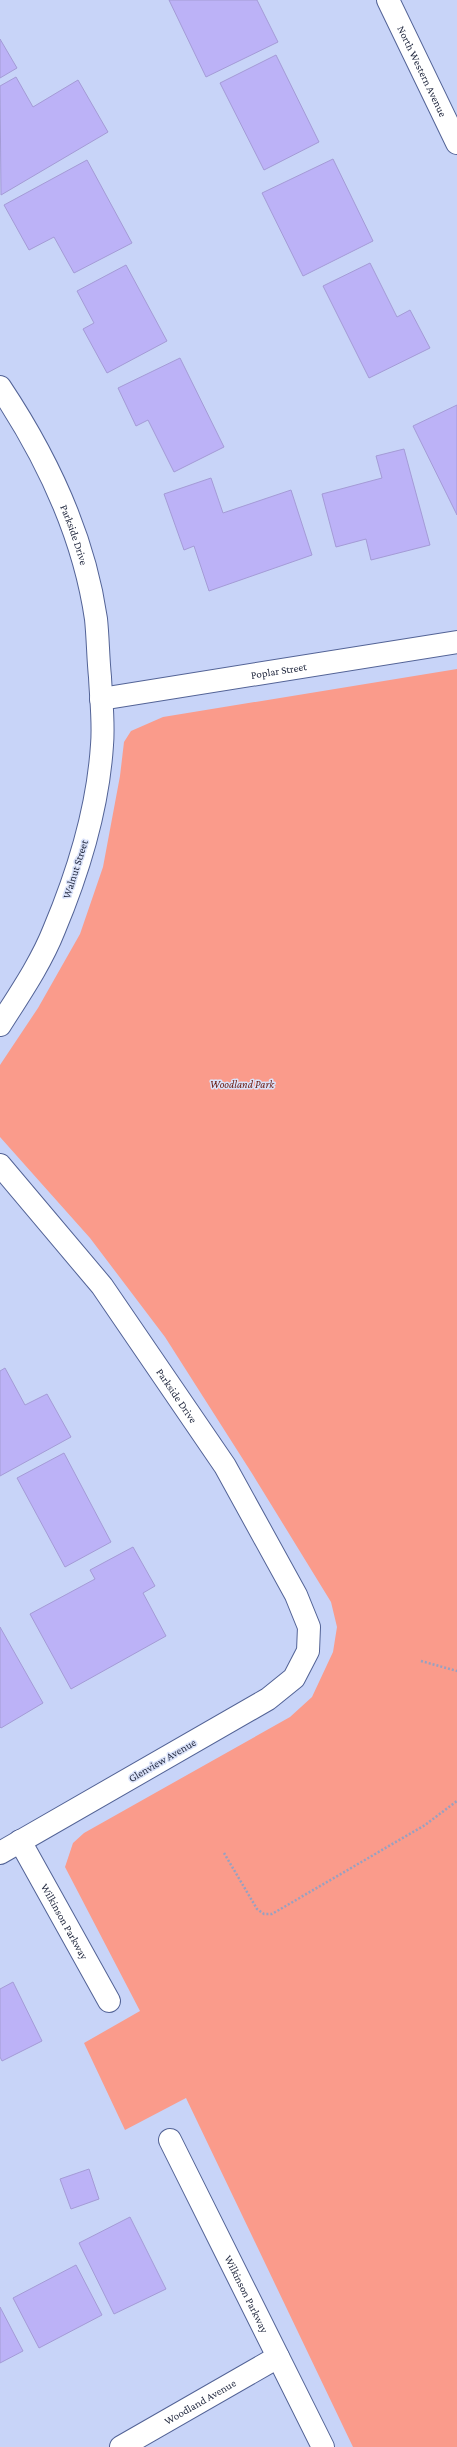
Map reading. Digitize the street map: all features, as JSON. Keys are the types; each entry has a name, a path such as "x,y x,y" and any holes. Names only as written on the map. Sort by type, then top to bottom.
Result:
{"street":[{"name":"North Western Avenue","path":"388,0 457,143"},
{"name":"Parkside Drive","path":"0,387 42,460 66,513 85,568 96,619 101,699"},
{"name":"Poplar Street","path":"101,699 457,642"},
{"name":"Walnut Street","path":"0,1025 22,991 54,931 77,865 94,803 102,752 101,699"},
{"name":"Parkside Drive","path":"0,1165 102,1286 225,1466 296,1595 308,1627 308,1651"},
{"name":"Glenview Avenue","path":"0,1853 268,1699 294,1678 308,1651"},
{"name":"Wilkinson Parkway","path":"20,1841 108,2001"},
{"name":"Wilkinson Parkway","path":"170,2140 323,2447"},
{"name":"Woodland Avenue","path":"121,2447 278,2357"}],"path":[{"path":"421,1661 457,1671"},
{"path":"224,1853 257,1909 264,1914 272,1914 425,1825 457,1801"}],"green space":[{"name":"Woodland Park","path":"457,669 457,2447 353,2447 186,2098 125,2130 84,2043 140,2011 65,1867 73,1843 84,1833 290,1717 312,1697 333,1652 337,1627 331,1602 253,1475 165,1337 90,1238 0,1137 0,1065 38,1008 80,934 103,867 120,776 124,742 131,731 163,717"}],"building":[{"path":"169,0 257,0 278,42 206,77"},
{"path":"0,39 17,68 0,78"},
{"path":"276,55 319,142 264,170 220,83"},
{"path":"16,77 33,107 78,80 108,132 1,195 0,86"},
{"path":"333,159 373,241 303,276 262,193"},
{"path":"87,160 132,243 74,273 54,237 29,250 4,205"},
{"path":"370,263 397,317 410,310 430,348 369,378 323,286"},
{"path":"126,265 167,341 107,373 83,329 94,323 77,291"},
{"path":"180,358 224,447 174,472 148,420 136,426 118,388"},
{"path":"457,405 457,515 413,426"},
{"path":"404,449 430,545 371,560 366,539 336,547 322,494 382,478 376,456"},
{"path":"211,478 223,513 291,490 312,555 209,591 194,546 184,550 164,494"},
{"path":"5,1368 25,1405 47,1394 71,1437 0,1476 0,1371"},
{"path":"64,1453 111,1542 65,1567 17,1478"},
{"path":"133,1547 155,1586 143,1593 166,1636 71,1689 30,1614 95,1579 90,1570"},
{"path":"0,1627 43,1703 1,1728 0,1727"},
{"path":"13,1982 42,2041 2,2061 0,2057 0,1989"},
{"path":"89,2169 99,2199 71,2209 60,2179"},
{"path":"130,2217 166,2289 114,2314 79,2243"},
{"path":"76,2265 102,2315 39,2348 13,2298"},
{"path":"0,2307 23,2351 0,2363"}]}
